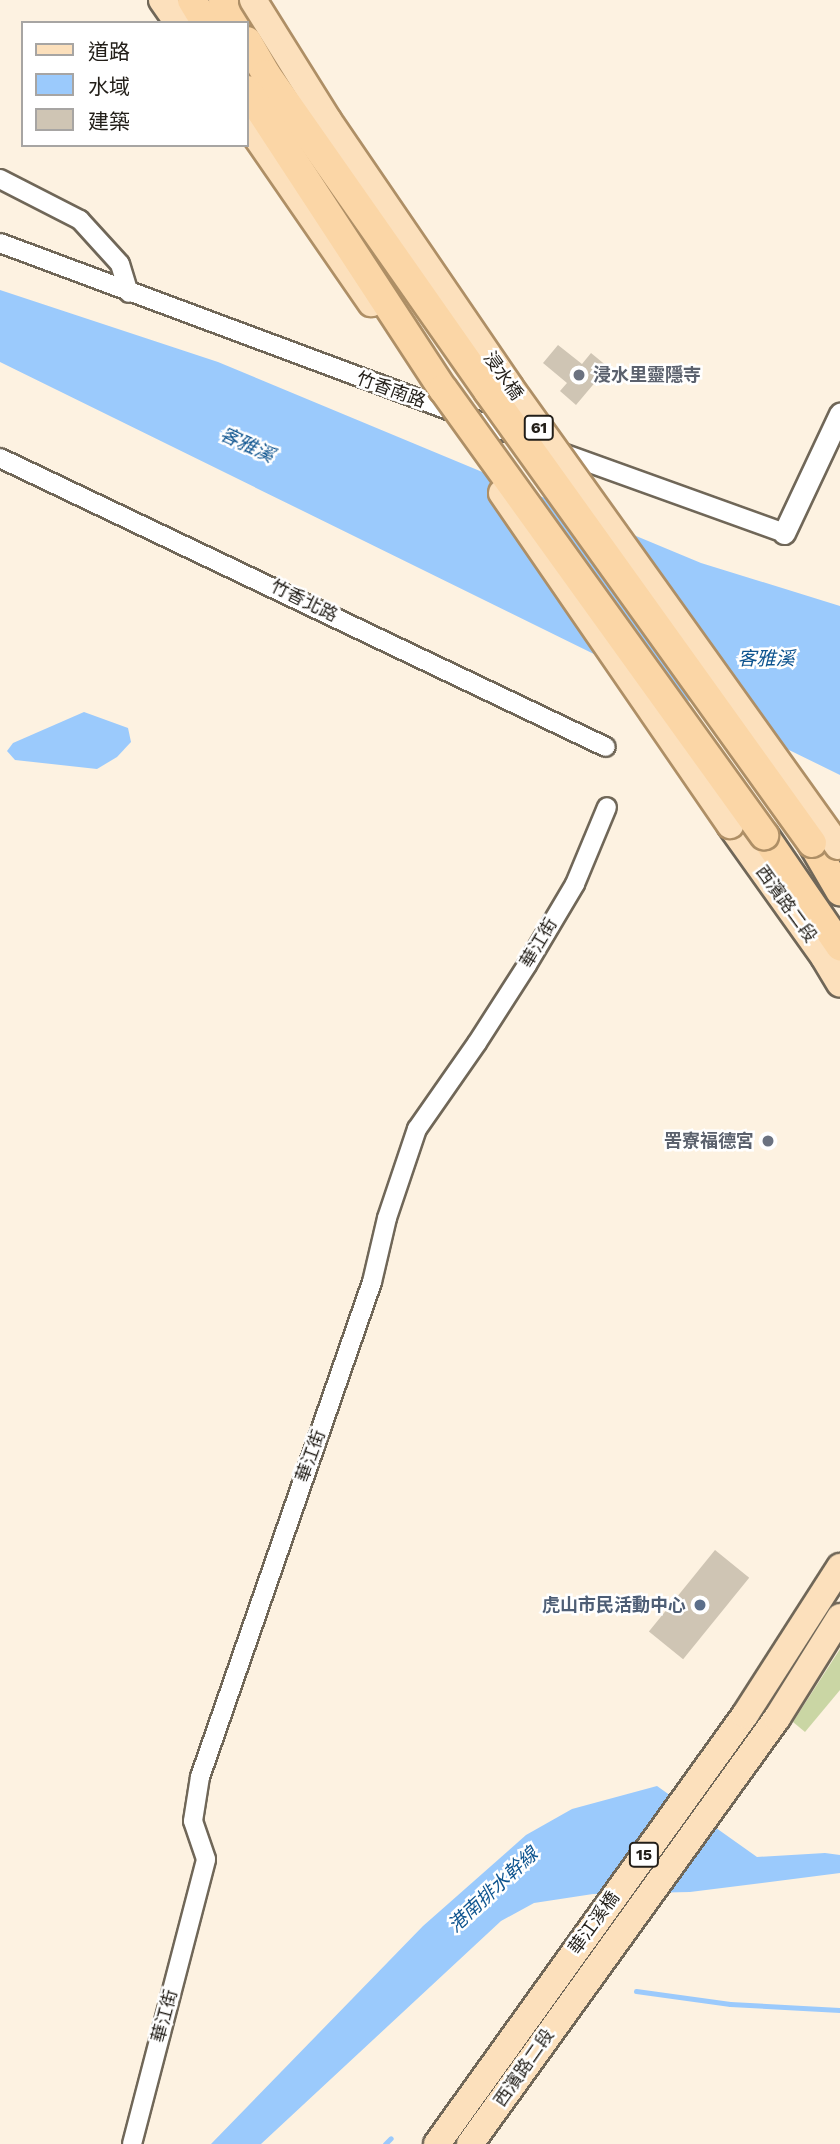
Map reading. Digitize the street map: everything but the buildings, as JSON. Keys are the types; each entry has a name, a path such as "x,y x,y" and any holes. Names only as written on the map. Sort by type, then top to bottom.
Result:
{"highway":[{"path":"192,0 205,21"},
{"path":"223,0 235,21"},
{"name":"浸水橋","path":"248,43 266,74 472,369 830,846"},
{"path":"248,92 443,389 764,835 840,946"},
{"name":"61","path":"830,846 840,891"}],"main road":[{"path":"162,0 177,21"},
{"name":"浸水橋","path":"253,0 328,120 502,376 830,846"},
{"name":"西濱路二段","path":"248,124 730,825 824,957 840,984"},
{"name":"華江溪橋","path":"543,1994 745,1715 840,1567"},
{"name":"華江溪橋","path":"578,1992 777,1718 840,1617"},
{"name":"西濱路二段","path":"470,2144 578,1992"},
{"name":"西濱路二段","path":"437,2144 543,1994"}],"street":[{"path":"0,179 80,220 120,264 130,293"},
{"name":"竹香南路","path":"0,243 784,533"},
{"path":"784,533 840,414"},
{"name":"竹香北路","path":"0,458 606,747"},
{"name":"華江街","path":"132,2144 206,1859 192,1821 200,1777 372,1282 387,1218 417,1129 477,1043 575,884 607,807"}],"green space":[{"path":"840,1649 840,1690 805,1732 793,1722"}],"water":[{"name":"客雅溪","path":"0,290 218,362 701,563 840,606 840,775 0,362"},
{"path":"84,712 128,728 131,742 117,757 97,769 15,760 7,751 13,743"},
{"name":"港南排水幹線","path":"657,1786 757,1857 825,1853 840,1855 840,1873 690,1892 593,1894 534,1903 501,1921 261,2144 211,2144 423,1926 526,1835 572,1809"}],"waterway":[{"path":"636,1991 730,2004 840,2010"},
{"path":"385,2144 391,2138"}],"place":[{"name":"浸水里靈隱寺","path":"579,375"},
{"name":"罟寮福德宮","path":"768,1141"},
{"name":"虎山市民活動中心","path":"700,1605"}]}
